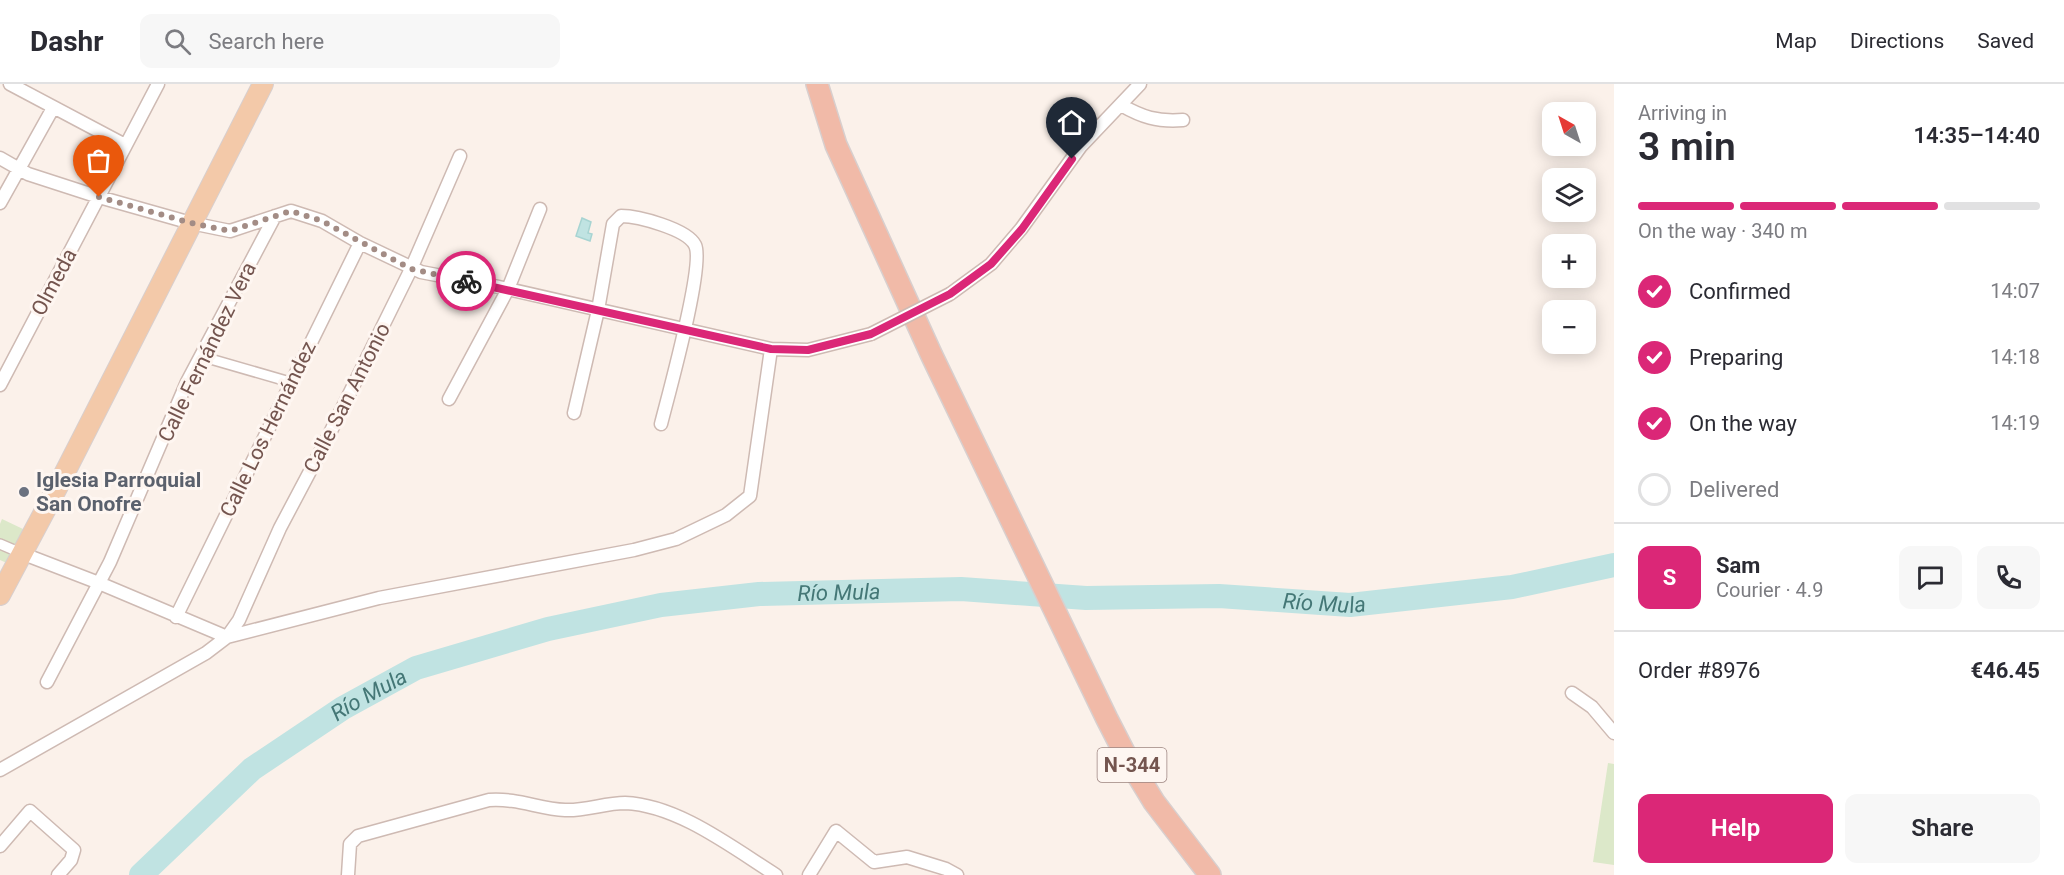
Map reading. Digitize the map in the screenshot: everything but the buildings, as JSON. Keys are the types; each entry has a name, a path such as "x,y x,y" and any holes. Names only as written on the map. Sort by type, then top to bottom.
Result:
{"highway":[{"name":"N-344","path":"817,84 836,145 877,236 1126,756 1154,802 1210,875"}],"main road":[{"path":"0,595 263,84"}],"street":[{"path":"10,84 125,145"},
{"name":"Olmeda","path":"0,385 158,84"},
{"path":"0,158 28,174 191,223 230,231 291,211 322,221 360,243 416,270 771,349 808,350 871,334 950,294 991,264 1022,229 1082,146 1140,84"},
{"path":"1120,105 1141,116 1168,121 1183,120"},
{"path":"0,203 53,108"},
{"name":"Calle San Antonio","path":"227,637 239,620 280,528 416,270 460,156"},
{"path":"449,399 508,289 540,209"},
{"name":"Calle Fernández Vera","path":"47,682 110,562 187,381 275,216"},
{"path":"574,413 598,310 614,224 621,216 633,216 664,225 694,242 697,249 696,272 685,330 662,424"},
{"name":"Calle Los Hernández","path":"176,617 360,243"},
{"path":"0,770 206,653 227,637 390,596 634,550 676,539 726,515 750,496 771,349"},
{"path":"200,356 290,382"},
{"path":"0,544 227,637"},
{"path":"1572,693 1592,707 1614,733"},
{"path":"348,875 351,844 358,836 489,800 506,799 566,810 624,803 651,807 686,820 776,875"},
{"path":"0,846 30,811 74,849 71,860 58,875"},
{"path":"809,875 836,831 875,869 907,857 946,869 957,875"}],"green space":[{"path":"2,519 23,529 9,564 0,560"},
{"path":"1608,763 1614,764 1614,865 1593,862"}],"water":[{"path":"582,218 591,222 588,233 592,234 590,241 576,236"}],"waterway":[{"name":"Río Mula","path":"141,875 252,769 343,708 416,668 548,629 661,605 759,594 961,589 1086,598 1219,596 1350,605 1512,587 1614,565"}],"way so far":[{"path":"99,197 191,223 230,231 291,211 322,221 411,269 466,281"}],"place":[{"name":"Iglesia Parroquial San Onofre","path":"24,492"}],"route":[{"path":"466,281 771,349 808,350 871,334 950,294 978,274 991,264 1022,229 1072,159"}]}
